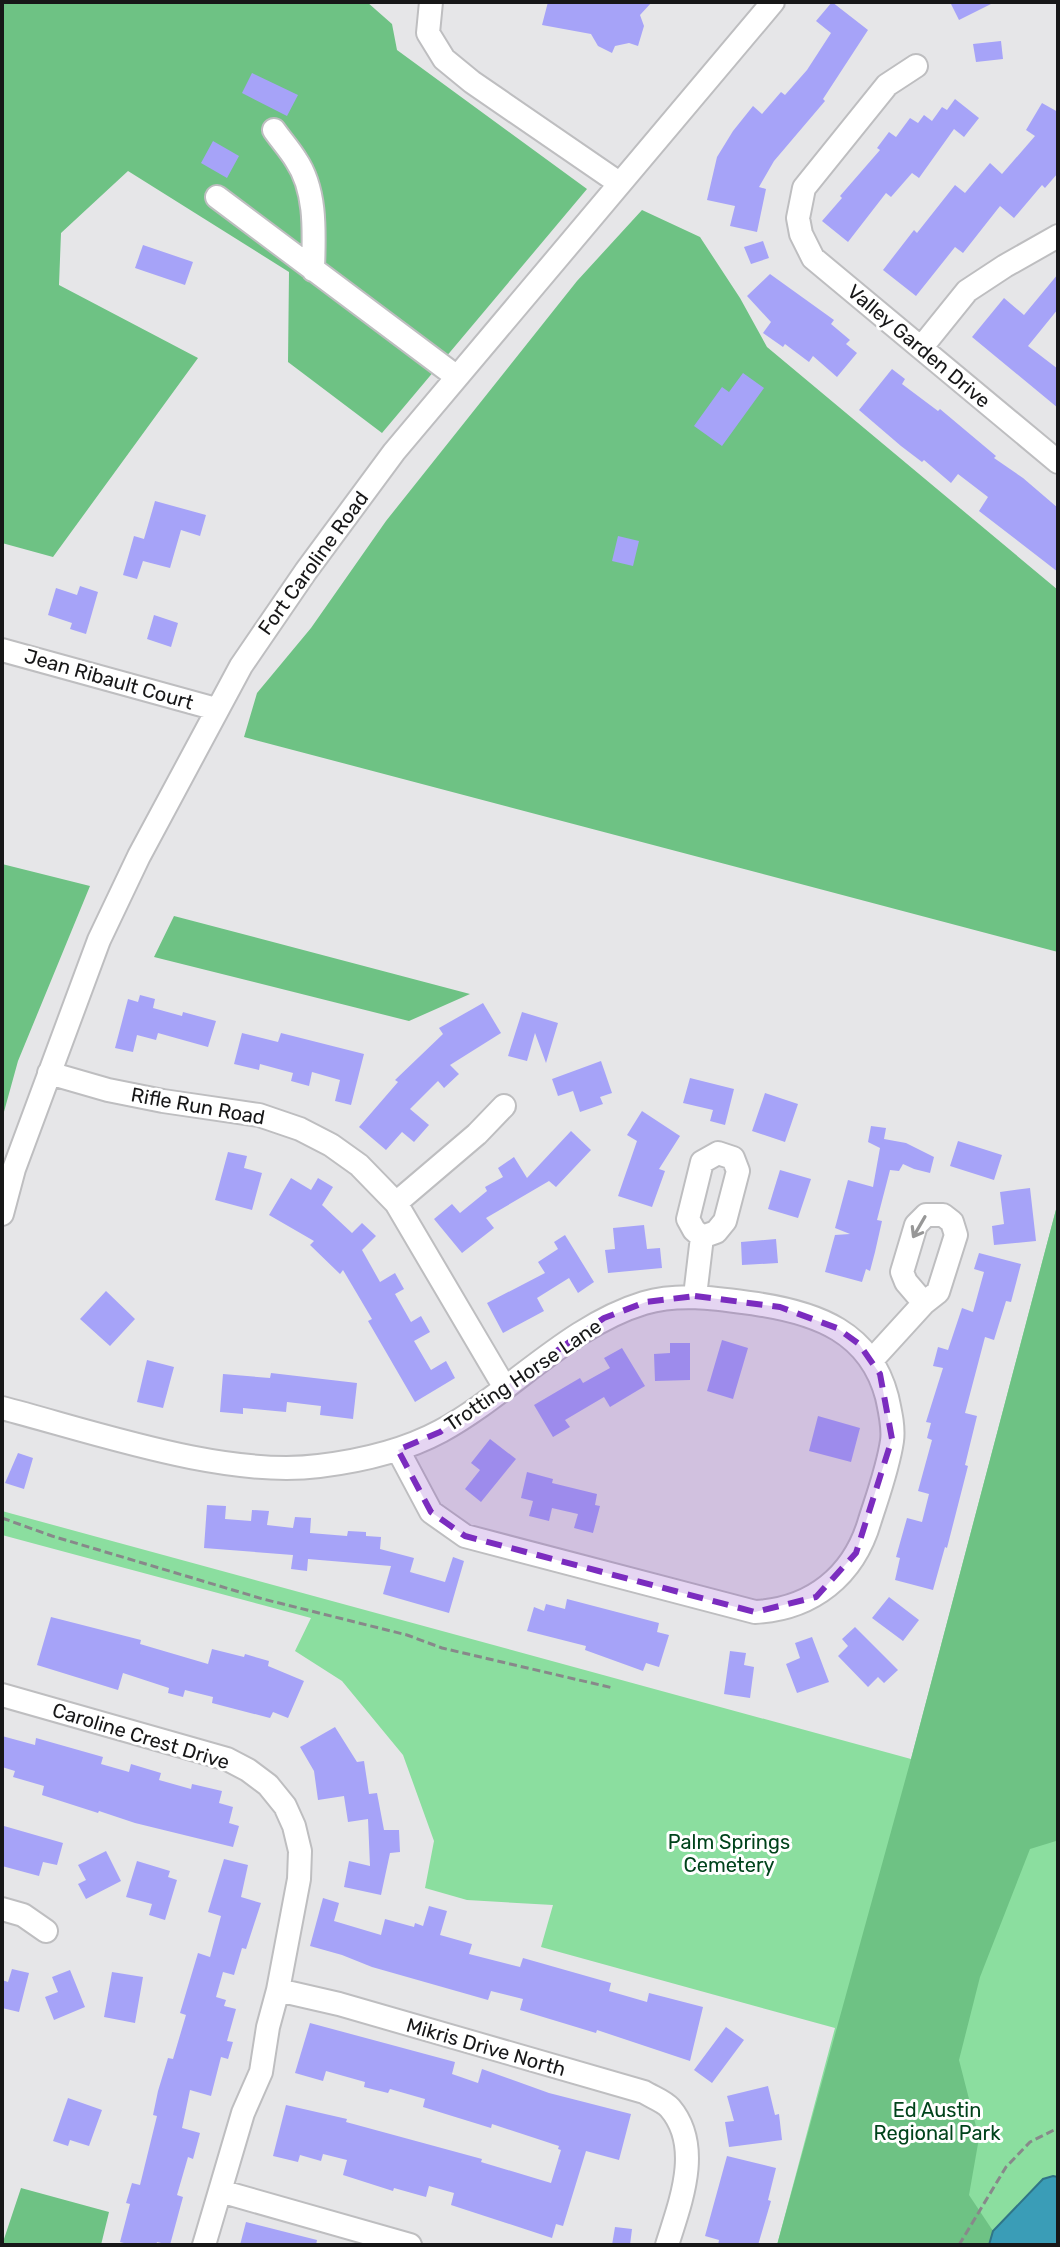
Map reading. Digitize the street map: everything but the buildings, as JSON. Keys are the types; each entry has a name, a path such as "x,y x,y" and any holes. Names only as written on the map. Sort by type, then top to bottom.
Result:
{"street":[{"path":"431,2 428,33 444,59 472,82 619,183"},
{"name":"Fort Caroline Road","path":"2,1214 14,1169 99,940 139,856 248,655 394,452 769,3"},
{"name":"Valley Garden Drive","path":"916,66 887,85 814,173 804,188 798,218 801,234 813,258 1058,462"},
{"path":"274,130 298,162 309,190 314,235 313,270"},
{"path":"217,197 457,377"},
{"path":"921,348 967,291 1058,236"},
{"name":"Jean Ribault Court","path":"2,650 216,709"},
{"name":"Rifle Run Road","path":"49,1073 108,1090 259,1115 300,1129 331,1145 359,1165 396,1203 505,1388"},
{"path":"396,1203 477,1134 504,1106"},
{"path":"695,1296 702,1237"},
{"name":"Trotting Horse Lane","path":"2,1408 180,1454 285,1468 318,1466 398,1450 440,1432 604,1318 646,1302 695,1296 780,1307 811,1316 848,1336 872,1360"},
{"path":"398,1450 431,1512 465,1536 755,1612 783,1608 816,1597 835,1580 856,1553 868,1528 892,1439 886,1393 872,1360 924,1303"},
{"name":"Caroline Crest Drive","path":"2,1695 213,1755 248,1770 268,1785 285,1806 294,1826 300,1851 299,1879 261,2072 243,2113 204,2245"},
{"path":"2,1909 23,1915 46,1931"},
{"name":"Mikris Drive North","path":"278,1990 339,2004 644,2092 669,2106 685,2132 687,2152 682,2196 667,2245"},
{"path":"220,2191 410,2245"}],"path":[{"path":"2,1518 263,1599 407,1635 442,1648 613,1688"},
{"path":"959,2245 1006,2167 1030,2142 1058,2128"}],"highlighted area":[{"path":"695,1296 780,1307 837,1328 859,1344 880,1374 892,1439 856,1553 816,1597 755,1612 465,1536 431,1512 398,1450 440,1432 604,1318 646,1302"}],"green space":[{"path":"2,2 367,2 392,24 397,50 587,189 382,433 288,362 289,272 128,171 61,233 59,285 198,358 53,557 2,543"},
{"path":"642,210 700,237 740,298 767,347 1058,590 1058,952 244,737 257,693 311,628 386,521 577,281"},
{"path":"2,864 90,886 18,1061 2,1119"},
{"path":"174,916 470,994 409,1021 154,957"},
{"name":"Palm Springs Cemetery","path":"1058,1202 1058,2245 777,2245 835,2028 541,1947 553,1905 467,1900 425,1888 434,1841 403,1755 342,1681 295,1651 311,1618 2,1535 2,1511 911,1759"},
{"name":"Ed Austin Regional Park","path":"1058,1202 1058,1891 1056,1841 1030,1849 980,1977 959,2060 979,2138 969,2195 993,2231 989,2245 777,2245 911,1759"},
{"path":"21,2188 109,2212 101,2245 2,2245"}],"water":[{"path":"1058,2177 1058,2245 989,2245 993,2231 1043,2179"}]}
